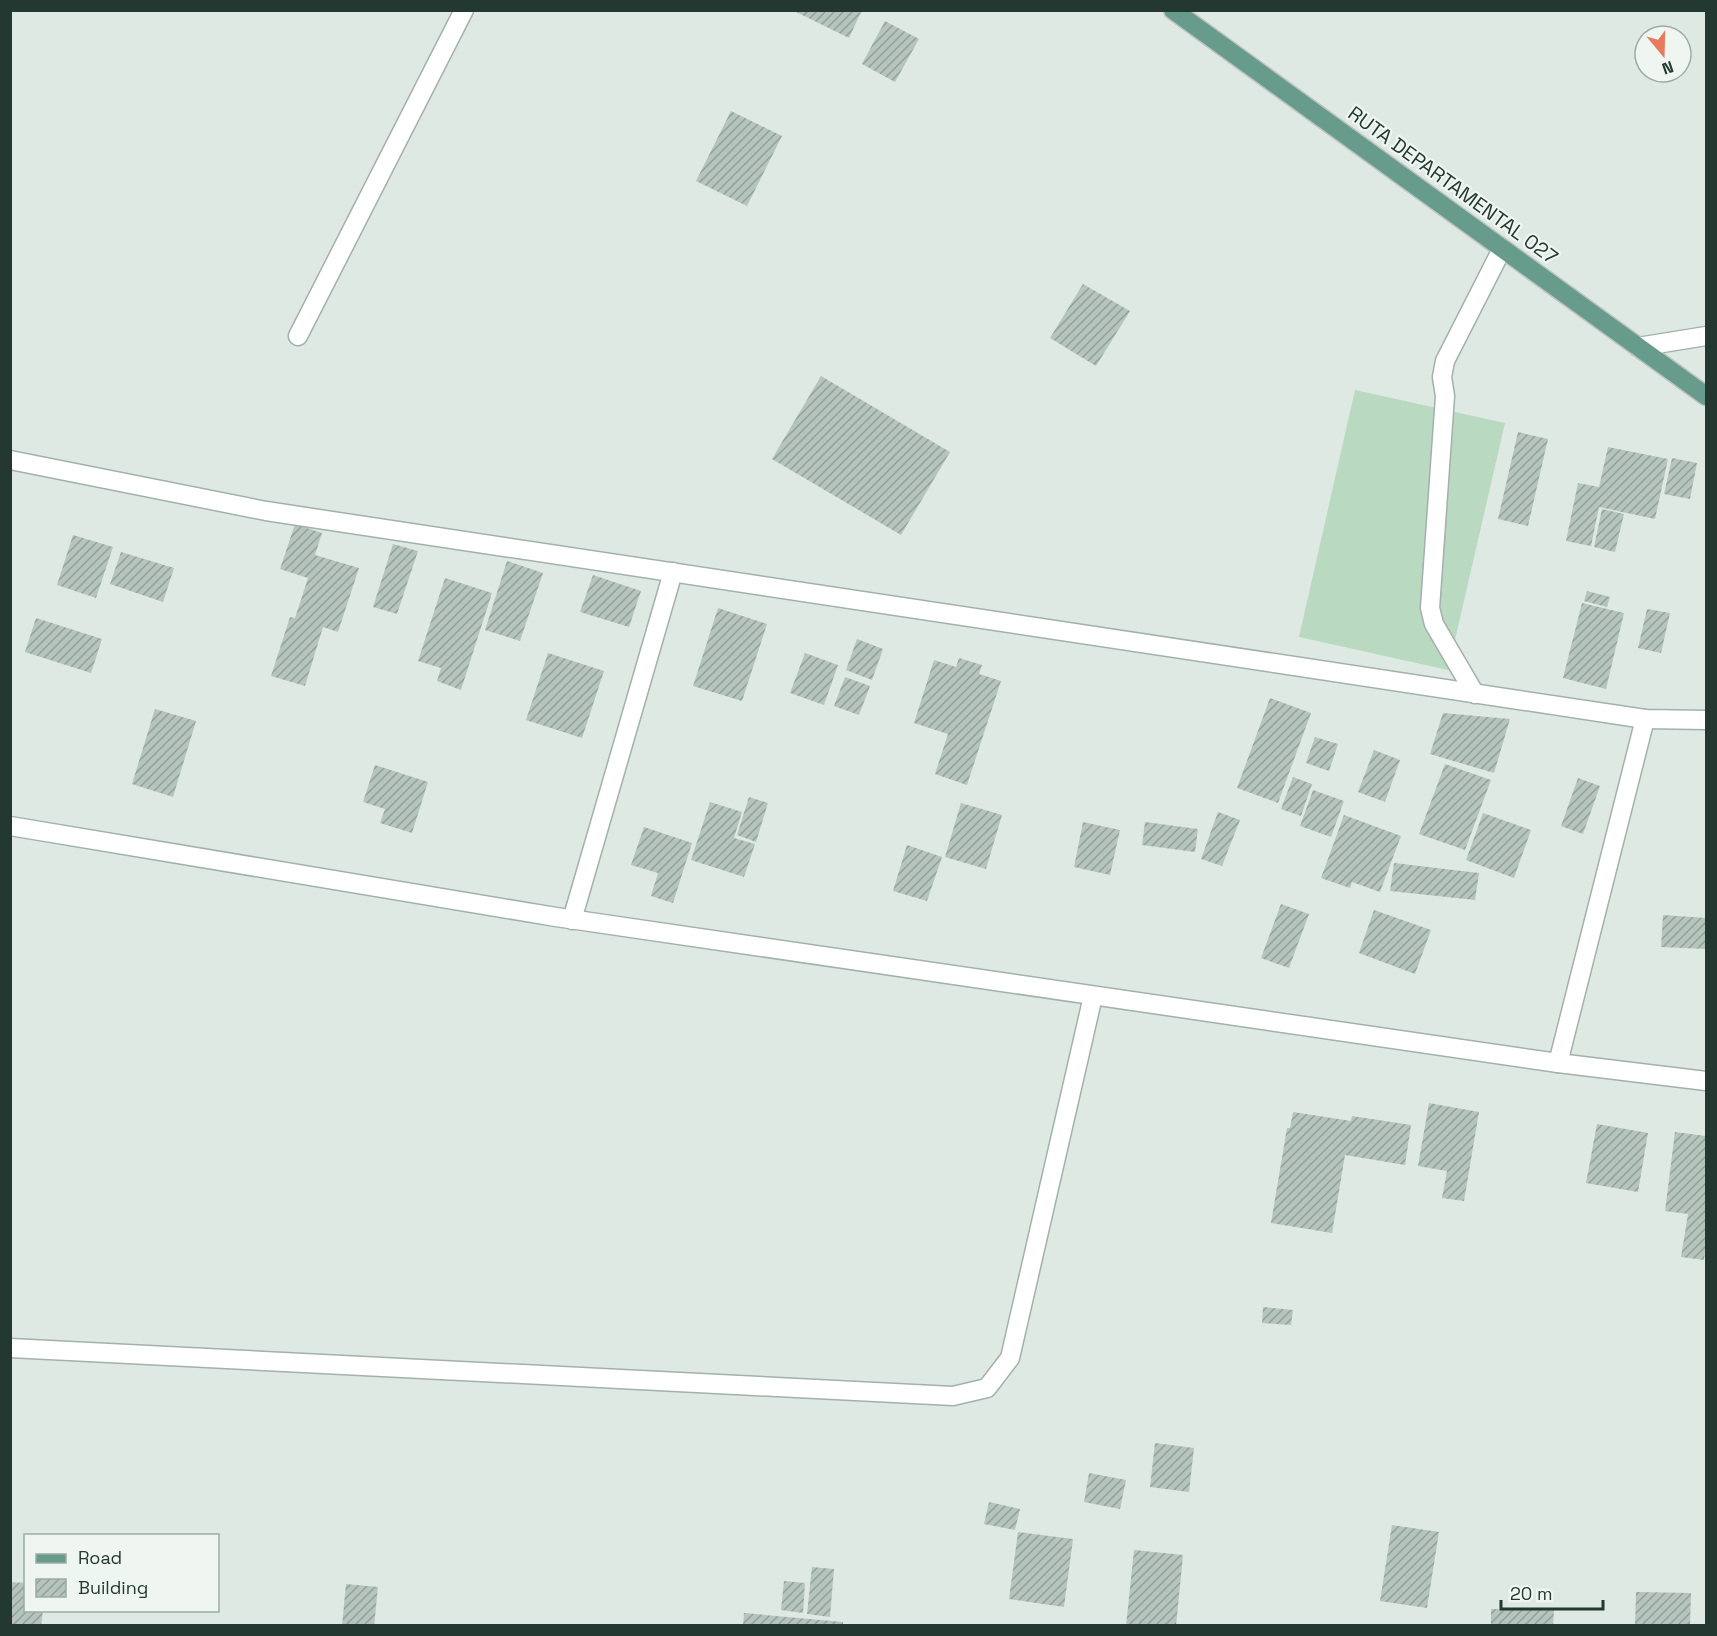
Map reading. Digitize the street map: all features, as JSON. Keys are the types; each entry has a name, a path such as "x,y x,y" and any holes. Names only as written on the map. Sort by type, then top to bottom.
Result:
{"main road":[{"name":"RUTA DEPARTAMENTAL 027","path":"1173,10 1707,396"}],"street":[{"path":"298,336 464,10"},
{"path":"1475,694 1434,624 1430,608 1445,396 1442,377 1445,361 1502,249"},
{"path":"1638,346 1707,336"},
{"path":"10,460 266,511 1645,719 1707,720"},
{"path":"572,920 673,572"},
{"path":"1558,1063 1645,719"},
{"path":"10,826 572,920 1558,1063 1707,1081"},
{"path":"10,1348 952,1396 987,1388 1010,1358 1093,996"}],"green space":[{"path":"1355,390 1505,423 1448,670 1299,637"}],"building":[{"path":"792,10 862,10 849,38"},
{"path":"885,21 919,39 895,82 862,64"},
{"path":"731,111 782,136 747,206 696,181"},
{"path":"1083,284 1130,311 1096,366 1050,338"},
{"path":"821,376 950,452 901,535 772,459"},
{"path":"1518,432 1548,439 1528,526 1498,519"},
{"path":"1608,447 1668,459 1655,519 1599,507 1591,546 1566,541 1578,483 1599,487"},
{"path":"1672,458 1697,463 1690,499 1664,494"},
{"path":"1602,509 1624,514 1615,552 1594,547"},
{"path":"295,524 322,533 315,555 359,568 338,632 323,627 305,686 271,676 290,617 295,618 308,578 280,569"},
{"path":"73,535 113,547 96,598 57,585"},
{"path":"393,544 418,551 397,614 373,607"},
{"path":"121,552 174,568 163,602 110,584"},
{"path":"507,561 543,573 520,641 485,630"},
{"path":"593,575 641,591 629,627 580,612"},
{"path":"445,578 492,593 461,690 437,681 441,668 418,661"},
{"path":"1587,591 1610,597 1607,607 1584,601"},
{"path":"1582,603 1624,613 1606,689 1563,678"},
{"path":"718,608 767,624 742,701 693,686"},
{"path":"1647,609 1670,613 1661,653 1638,648"},
{"path":"36,618 102,639 91,673 25,652"},
{"path":"857,639 883,649 872,680 846,670"},
{"path":"548,653 604,671 582,738 526,720"},
{"path":"805,653 838,665 824,705 790,693"},
{"path":"959,658 982,665 979,674 1001,681 967,785 935,774 948,734 914,723 934,660 956,667"},
{"path":"845,677 870,686 859,715 834,706"},
{"path":"1270,698 1311,713 1278,803 1237,788"},
{"path":"155,709 196,721 173,797 132,784"},
{"path":"1443,713 1510,719 1494,773 1430,754"},
{"path":"1315,737 1338,744 1329,771 1306,763"},
{"path":"1374,750 1400,760 1385,802 1358,792"},
{"path":"1445,764 1491,780 1465,850 1419,834"},
{"path":"375,765 428,782 412,833 380,823 385,809 363,802"},
{"path":"1293,777 1312,784 1301,816 1281,809"},
{"path":"1578,778 1600,786 1583,834 1561,826"},
{"path":"1313,790 1344,801 1331,837 1300,826"},
{"path":"749,797 768,803 756,842 737,835"},
{"path":"710,802 742,812 734,838 755,844 744,877 691,860"},
{"path":"961,803 1002,815 986,869 945,857"},
{"path":"1218,812 1240,820 1222,866 1201,859"},
{"path":"1483,813 1531,830 1514,878 1466,860"},
{"path":"1344,815 1401,836 1380,892 1352,882 1350,888 1321,878"},
{"path":"1083,822 1120,830 1110,875 1074,867"},
{"path":"1145,822 1198,829 1195,852 1142,845"},
{"path":"644,827 692,843 673,903 651,896 658,873 631,865"},
{"path":"907,845 942,857 927,901 893,891"},
{"path":"1394,863 1479,873 1475,900 1390,891"},
{"path":"1281,904 1309,914 1289,968 1261,958"},
{"path":"1374,910 1431,930 1415,974 1359,953"},
{"path":"1663,915 1706,918 1706,949 1661,947"},
{"path":"1429,1103 1479,1112 1464,1201 1442,1198 1447,1171 1418,1166"},
{"path":"1293,1112 1351,1121 1352,1116 1411,1125 1405,1165 1345,1155 1332,1233 1271,1223 1287,1128 1290,1128"},
{"path":"1597,1124 1648,1133 1638,1192 1586,1183"},
{"path":"1675,1132 1706,1136 1704,1260 1681,1257 1688,1214 1665,1211"},
{"path":"1263,1307 1293,1310 1291,1325 1262,1323"},
{"path":"1155,1443 1194,1448 1189,1492 1150,1487"},
{"path":"1089,1473 1126,1480 1120,1509 1084,1502"},
{"path":"989,1502 1020,1509 1015,1530 984,1524"},
{"path":"1392,1525 1439,1532 1427,1608 1380,1601"},
{"path":"1018,1532 1073,1539 1064,1607 1009,1599"},
{"path":"1134,1550 1183,1555 1176,1626 1126,1626"},
{"path":"812,1567 834,1569 830,1617 807,1614"},
{"path":"784,1581 805,1583 803,1613 781,1610"},
{"path":"10,1582 24,1583 24,1612 43,1612 41,1626 10,1626"},
{"path":"346,1584 378,1587 374,1626 342,1626"},
{"path":"1636,1592 1691,1593 1690,1626 1635,1626"},
{"path":"1491,1609 1554,1610 1553,1626 1491,1626"},
{"path":"744,1613 843,1622 843,1626 743,1626"}]}
